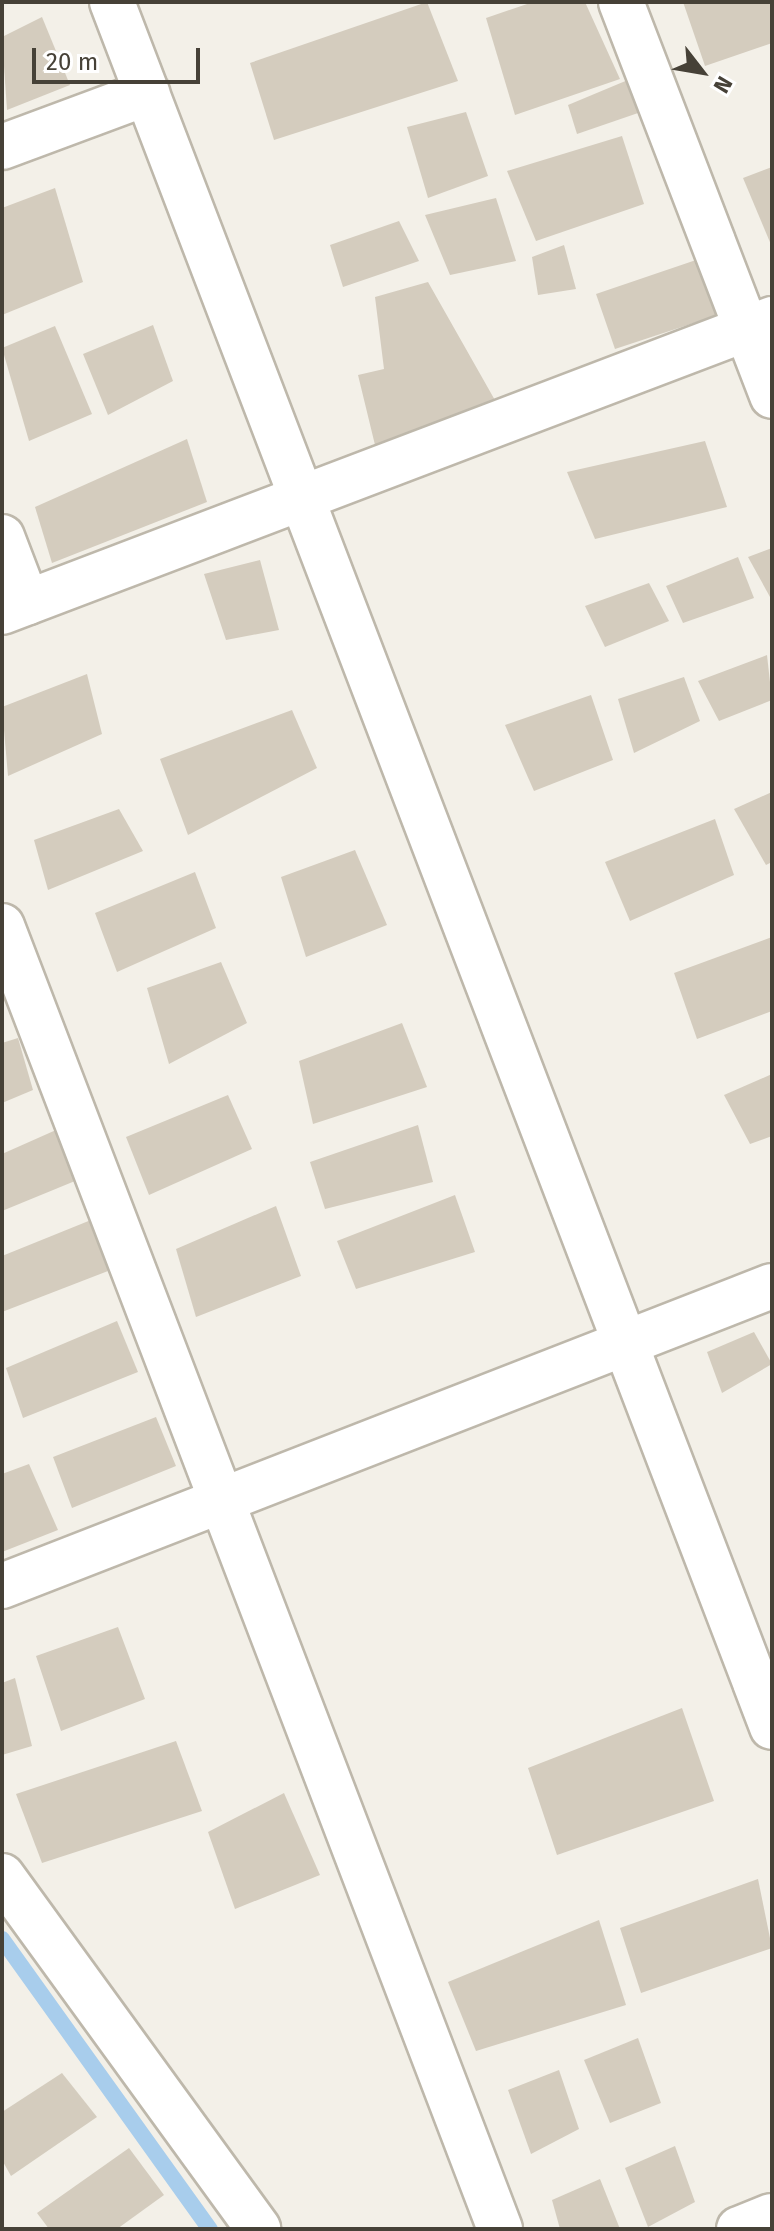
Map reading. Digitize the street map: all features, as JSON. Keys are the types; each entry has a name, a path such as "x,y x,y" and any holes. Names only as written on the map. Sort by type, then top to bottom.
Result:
{"street":[{"path":"112,2 772,1727"},
{"path":"621,2 759,324 772,396"},
{"path":"2,147 147,93"},
{"path":"2,537 15,607 759,324"},
{"path":"2,926 500,2229"},
{"path":"2,1586 624,1341 772,1286"},
{"path":"2,1876 258,2229"},
{"path":"739,2229 772,2216"}],"building":[{"path":"427,2 458,81 274,140 250,63"},
{"path":"533,2 585,2 620,79 515,115 486,18"},
{"path":"683,2 772,2 772,43 705,66"},
{"path":"42,17 70,85 7,110 2,37"},
{"path":"635,77 641,112 577,134 568,105"},
{"path":"466,112 488,176 428,198 407,127"},
{"path":"622,136 644,204 536,241 507,171"},
{"path":"772,167 772,247 743,178"},
{"path":"55,188 83,282 2,315 2,208"},
{"path":"496,198 516,261 450,275 425,215"},
{"path":"399,221 419,261 343,287 330,245"},
{"path":"564,245 576,289 538,295 532,257"},
{"path":"696,260 718,315 615,349 596,294"},
{"path":"428,282 496,402 375,445 358,375 384,369 375,297"},
{"path":"153,325 173,381 108,415 83,354"},
{"path":"55,326 92,414 29,441 2,348"},
{"path":"187,439 207,502 52,563 35,507"},
{"path":"705,441 727,507 595,539 567,472"},
{"path":"772,548 772,597 770,597 748,557"},
{"path":"738,557 754,598 683,623 666,586"},
{"path":"260,560 279,630 226,640 204,574"},
{"path":"649,583 669,621 605,647 585,606"},
{"path":"767,655 772,700 719,721 698,681"},
{"path":"87,674 102,734 8,776 2,707"},
{"path":"684,677 700,721 634,753 618,699"},
{"path":"591,695 613,760 534,791 505,725"},
{"path":"292,710 317,768 188,835 160,759"},
{"path":"772,792 772,862 766,865 734,809"},
{"path":"119,809 143,851 48,890 34,840"},
{"path":"715,819 734,875 630,921 605,862"},
{"path":"355,850 387,925 306,957 281,877"},
{"path":"195,872 216,928 117,972 95,913"},
{"path":"772,937 772,1011 697,1039 674,973"},
{"path":"221,962 247,1023 169,1064 147,988"},
{"path":"402,1023 427,1087 313,1124 299,1061"},
{"path":"18,1038 33,1090 2,1103 2,1043"},
{"path":"772,1074 772,1136 750,1144 724,1095"},
{"path":"228,1095 252,1149 149,1195 126,1137"},
{"path":"418,1125 433,1182 325,1209 310,1162"},
{"path":"56,1130 75,1181 2,1211 2,1154"},
{"path":"455,1195 475,1252 356,1289 337,1241"},
{"path":"276,1206 301,1276 196,1317 176,1249"},
{"path":"91,1220 108,1271 2,1312 2,1256"},
{"path":"117,1321 138,1372 23,1418 6,1368"},
{"path":"754,1332 772,1364 722,1393 707,1352"},
{"path":"156,1417 176,1466 72,1508 53,1457"},
{"path":"29,1464 58,1530 2,1552 2,1474"},
{"path":"118,1627 145,1699 61,1731 36,1656"},
{"path":"15,1678 32,1746 2,1755 2,1683"},
{"path":"682,1708 714,1801 557,1855 528,1768"},
{"path":"176,1741 202,1811 42,1863 16,1794"},
{"path":"284,1793 320,1875 235,1909 208,1832"},
{"path":"758,1879 772,1948 641,1993 620,1928"},
{"path":"599,1920 626,2005 476,2051 448,1982"},
{"path":"638,2038 661,2103 610,2123 584,2060"},
{"path":"559,2070 579,2129 531,2154 508,2090"},
{"path":"62,2073 97,2117 11,2176 2,2160 2,2112"},
{"path":"675,2146 695,2202 648,2227 625,2168"},
{"path":"129,2148 164,2195 117,2229 49,2229 37,2213"},
{"path":"600,2179 620,2229 560,2229 552,2200"}],"waterway":[{"path":"2,1939 210,2229"}]}
